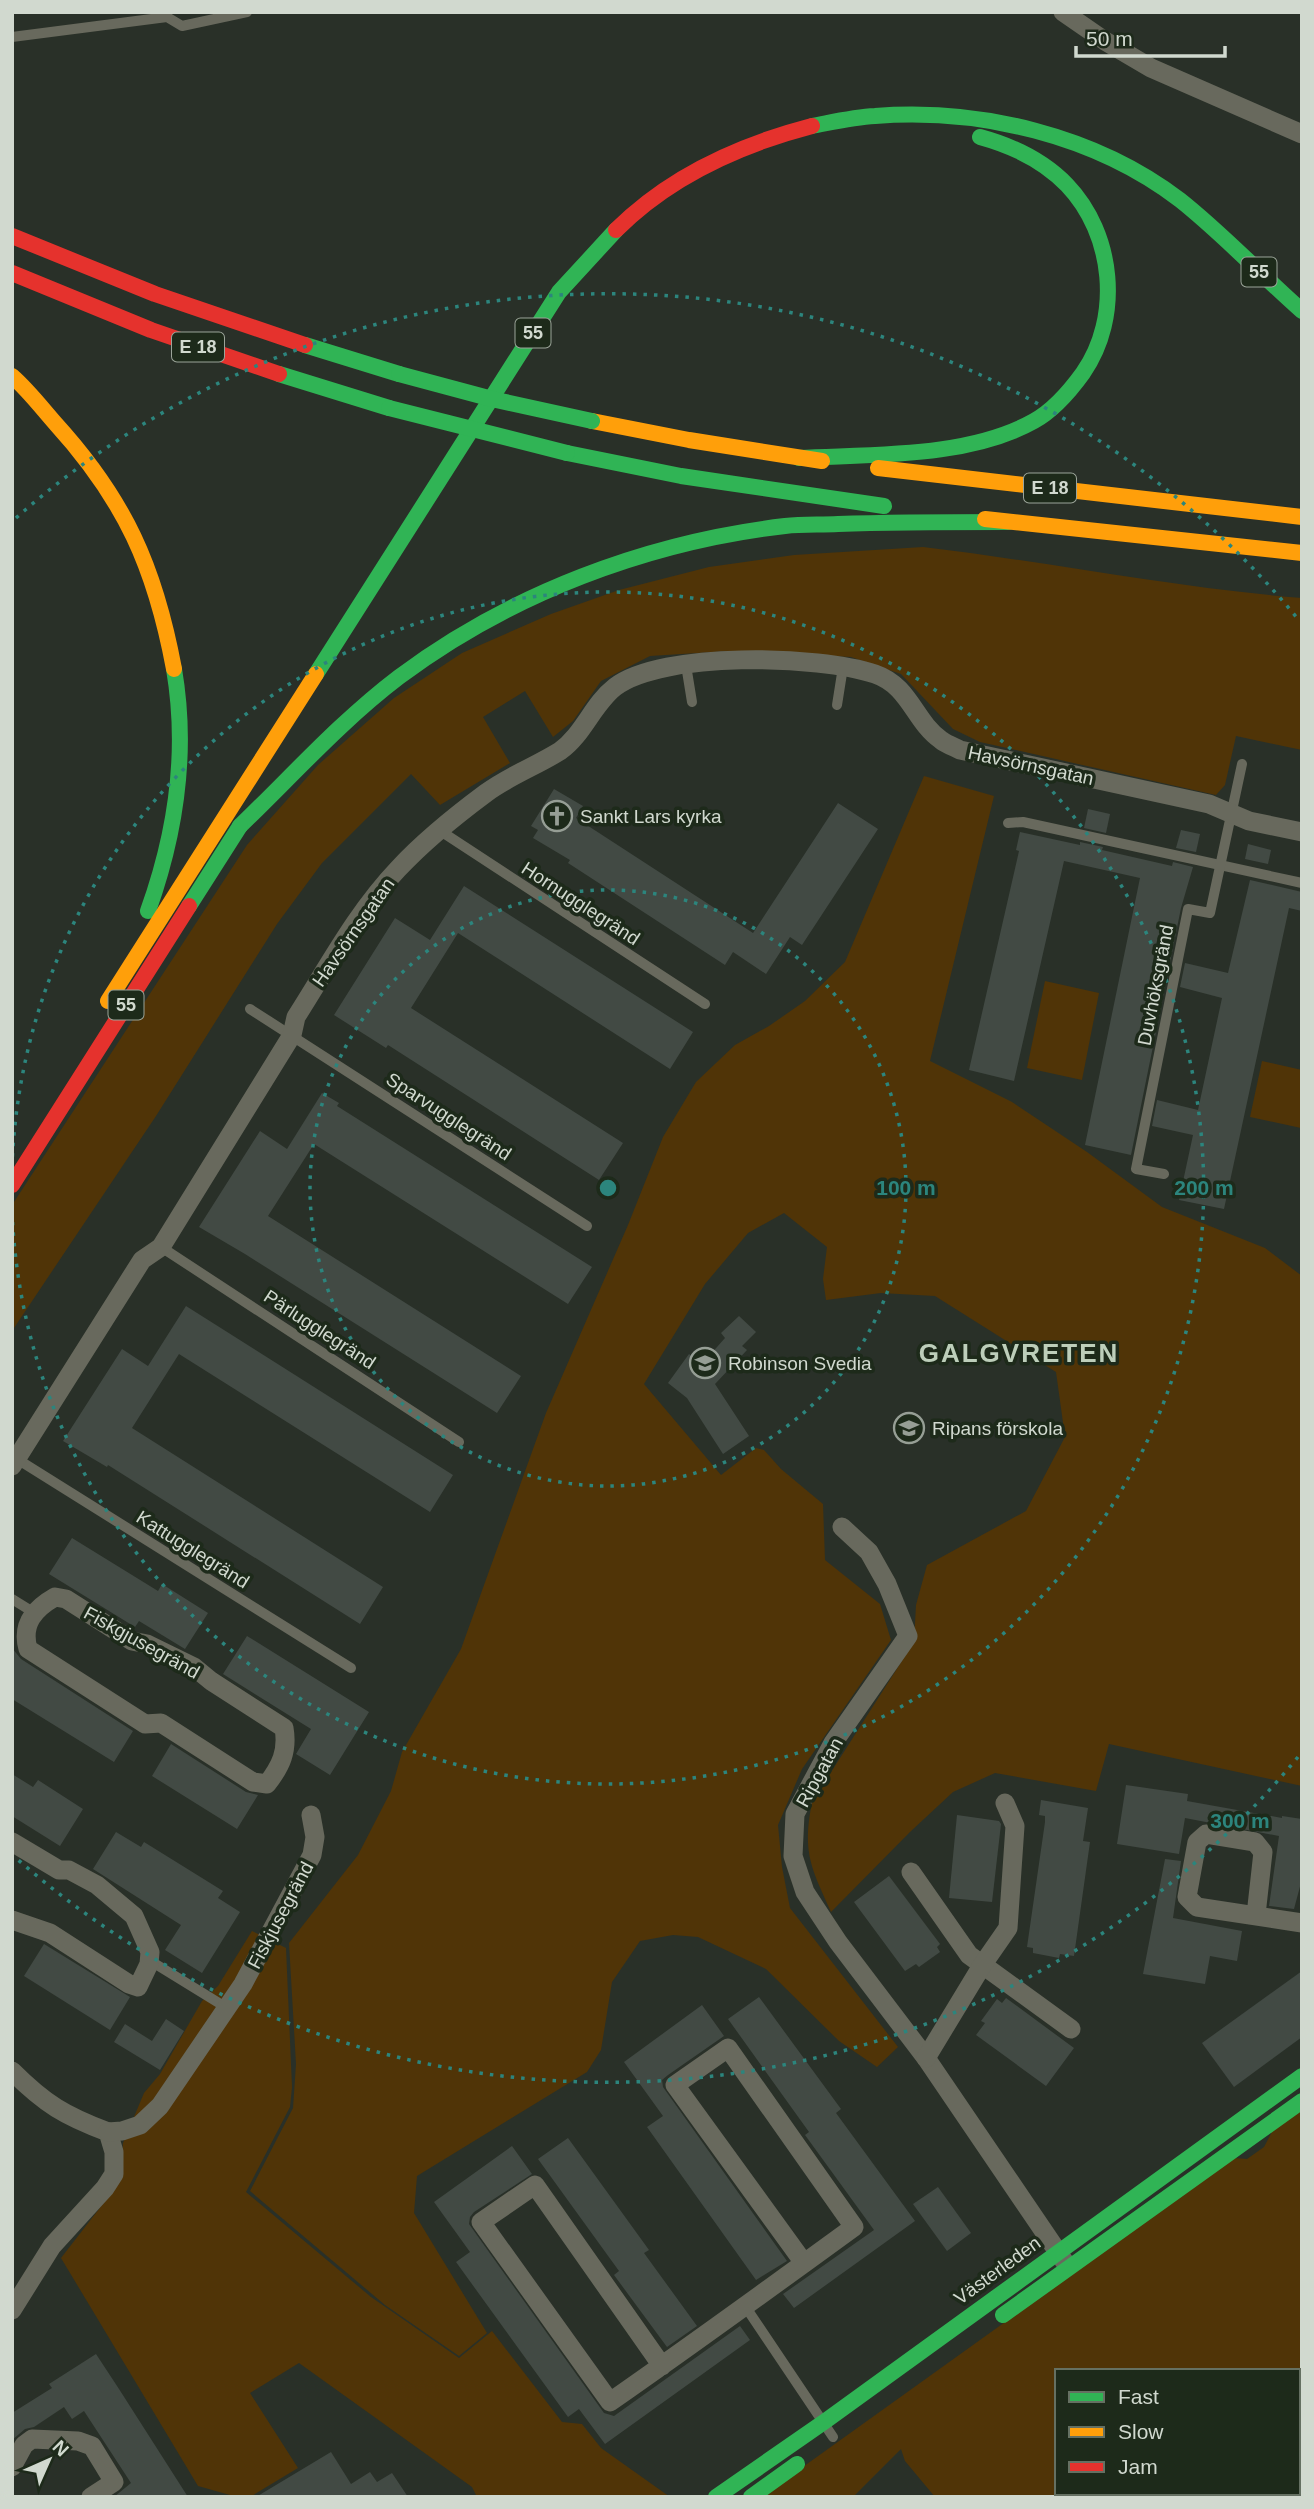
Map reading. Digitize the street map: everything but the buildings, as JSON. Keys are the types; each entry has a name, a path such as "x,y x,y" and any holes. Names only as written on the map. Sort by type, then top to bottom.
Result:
{"main road":[{"name":"55","path":"12,376 68,436 104,483 136,539 159,601 173,660 180,721 171,837 158,886 104,1007 559,292 589,256 623,222 691,173 745,146 828,121 925,113 1010,123 1096,153 1137,173 1177,198 1302,312"},
{"path":"799,458 897,452 966,443 1002,435 1035,420 1063,397 1083,374 1097,349 1107,317 1109,285 1103,249 1090,218 1069,186 1034,158 1004,143 967,135"},
{"name":"E 18","path":"12,236 179,303 286,339 496,400 592,421 799,458 1302,517"},
{"path":"595,276 610,260"},
{"name":"E 18","path":"12,273 94,308 276,374 481,433 567,453 681,476 1008,522 1302,553"},
{"path":"478,451 515,394"},
{"name":"55","path":"12,1185 240,826 356,714 399,677 495,617 561,584 661,549 786,526 1008,522"},
{"path":"240,826 275,770"},
{"name":"Västerleden","path":"990,2324 1063,2260 1302,2076"},
{"name":"Västerleden","path":"716,2497 1302,2101"},
{"path":"751,2497 829,2441"}],"street":[{"path":"1063,12 1151,68 1302,134"},
{"name":"Havsörnsgatan","path":"14,1463 142,1261 161,1247 292,1035 296,1017 372,900 397,870 439,830 489,791 563,749 615,687 638,673 686,665 759,660 842,667 876,674 896,685 939,740 960,750 1209,804 1249,821 1302,832"},
{"name":"Ripgatan","path":"842,1527 869,1552 887,1584 908,1636 833,1743 795,1814 793,1856 811,1902 926,2059 1063,2260"},
{"name":"Fiskgjusegränd","path":"55,1597 66,1599 132,1641 147,1644 194,1667 284,1728 286,1743 280,1767 267,1784 253,1782 160,1723 145,1724 28,1648 24,1634 33,1612 55,1597"},
{"path":"926,2059 1008,1928 1015,1826 1005,1803"},
{"name":"Fiskjusegränd","path":"108,2132 140,2126 160,2106 243,1984 312,1855 315,1837 311,1815"},
{"path":"1256,1915 1263,1852 1261,1847 1255,1842 1206,1834 1201,1837 1197,1842 1187,1897 1191,1903 1197,1907 1302,1923"},
{"path":"12,1842 59,1870 69,1870 97,1885 134,1916 150,1952 149,1960 138,1987 129,1984 50,1933 12,1920"},
{"path":"911,1872 969,1955 1071,2029"},
{"path":"662,2366 535,2185 481,2222 610,2402 662,2366 745,2306 804,2263 853,2227 728,2048 676,2085 804,2263"},
{"path":"12,2071 36,2096 72,2119 108,2132 114,2152 114,2174 106,2188 52,2246 12,2310"},
{"path":"12,2467 24,2445 32,2439 78,2441 92,2446 114,2482 90,2497"}],"lane":[{"path":"12,37 167,17 182,26 247,12"},
{"path":"686,665 692,702"},
{"path":"837,705 842,667"},
{"name":"Duvhöksgränd","path":"1164,1174 1136,1169 1188,909 1210,913 1242,764"},
{"path":"1008,823 1023,822 1302,883"},
{"name":"Hornugglegränd","path":"439,830 705,1004"},
{"name":"Sparvugglegränd","path":"250,1009 587,1227"},
{"name":"Pärlugglegränd","path":"161,1247 459,1441"},
{"name":"Kattugglegränd","path":"14,1463 351,1668"},
{"path":"12,1599 33,1612"},
{"path":"149,1960 227,2008"},
{"path":"745,2306 824,2422 829,2441"}],"shaded area":[{"path":"923,547 1207,588 1302,598 1302,750 1236,736 1225,785 1216,795 980,742 953,729 901,674 851,657 729,651 650,656 601,681 573,721 553,737 525,691 483,717 510,763 440,805 411,774 322,863 277,924 156,1116 12,1331 12,1205 247,845 318,765 394,698 462,653 551,614 619,590 709,567 794,555"},
{"path":"924,776 994,796 930,1061 1012,1102 1162,1207 1265,1248 1302,1276 1302,1786 1109,1744 1096,1791 995,1773 953,1792 831,1912 810,1859 808,1834 812,1802 914,1642 916,1605 927,1565 1026,1511 1065,1437 1056,1372 935,1296 881,1293 826,1300 823,1279 827,1247 784,1213 748,1233 705,1284 644,1384 721,1475 756,1448 764,1450 781,1469 823,1504 825,1560 880,1604 891,1640 802,1769 778,1825 790,1908 898,2047 877,2067 839,2041 766,1969 698,1937 673,1935 640,1941 612,1982 601,2050 587,2072 417,2176 414,2213 487,2333 459,2356 385,2305 250,2191 293,2108 296,2064 289,1943 358,1855 391,1791 402,1752 461,1649 546,1413 628,1225 663,1137 696,1082 735,1045 805,1001 845,962"},
{"path":"1045,981 1099,993 1082,1080 1027,1068"},
{"path":"1262,1061 1302,1070 1301,1128 1250,1117"},
{"path":"252,1931 286,1948 292,2087 290,2107 246,2192 371,2297 459,2358 492,2331 562,2422 582,2424 601,2448 670,2497 477,2497 472,2487 299,2363 250,2393 298,2468 250,2497 237,2497 198,2486 61,2258 120,2182 123,2143 144,2093 160,2074 202,2001 218,1986"},
{"path":"1302,2108 1302,2478 1300,2480 1300,2369 1055,2369 1055,2495 1284,2495 1282,2497 935,2497 905,2461 901,2449 853,2497 761,2497 1234,2158 1247,2159 1264,2147 1274,2128"}],"traffic: fast":[{"path":"812,126 875,116 955,117 995,122 1074,143 1147,177 1180,200 1302,311"},
{"path":"799,458 920,452 980,442 1008,433 1041,417 1061,400 1083,373 1104,327 1107,302 1107,276 1095,227 1083,205 1067,185 1048,168 1016,150 980,137"},
{"path":"316,674 559,292 616,230"},
{"path":"305,345 399,374"},
{"path":"279,374 389,408"},
{"path":"399,374 496,400 592,421"},
{"path":"389,408 567,453"},
{"path":"567,453 681,476 884,506"},
{"path":"240,826 337,730 399,677 442,647 487,621 582,576 682,545 785,526 1008,522"},
{"path":"148,911 166,852 177,792 180,730 174,669"},
{"path":"189,906 240,826"},
{"path":"716,2497 824,2422 1302,2076"},
{"path":"1003,2315 1302,2101"},
{"path":"751,2497 797,2464"}],"traffic: slow":[{"path":"12,376 79,451 118,508 134,537 157,598 174,669"},
{"path":"592,421 822,461"},
{"path":"878,468 1302,517"},
{"path":"985,519 1302,553"},
{"path":"108,1001 316,674"}],"traffic: jam":[{"path":"616,230 682,178 732,153 812,126"},
{"path":"12,236 155,294 305,345"},
{"path":"12,273 151,330 279,374"},
{"path":"12,1185 189,906"}],"place":[{"name":"Sankt Lars kyrka","path":"557,816"},
{"name":"Robinson Svedia","path":"705,1363"},
{"name":"Ripans förskola","path":"909,1428"}],"district":[{"name":"GALGVRETEN","path":"1019,1353"}]}
